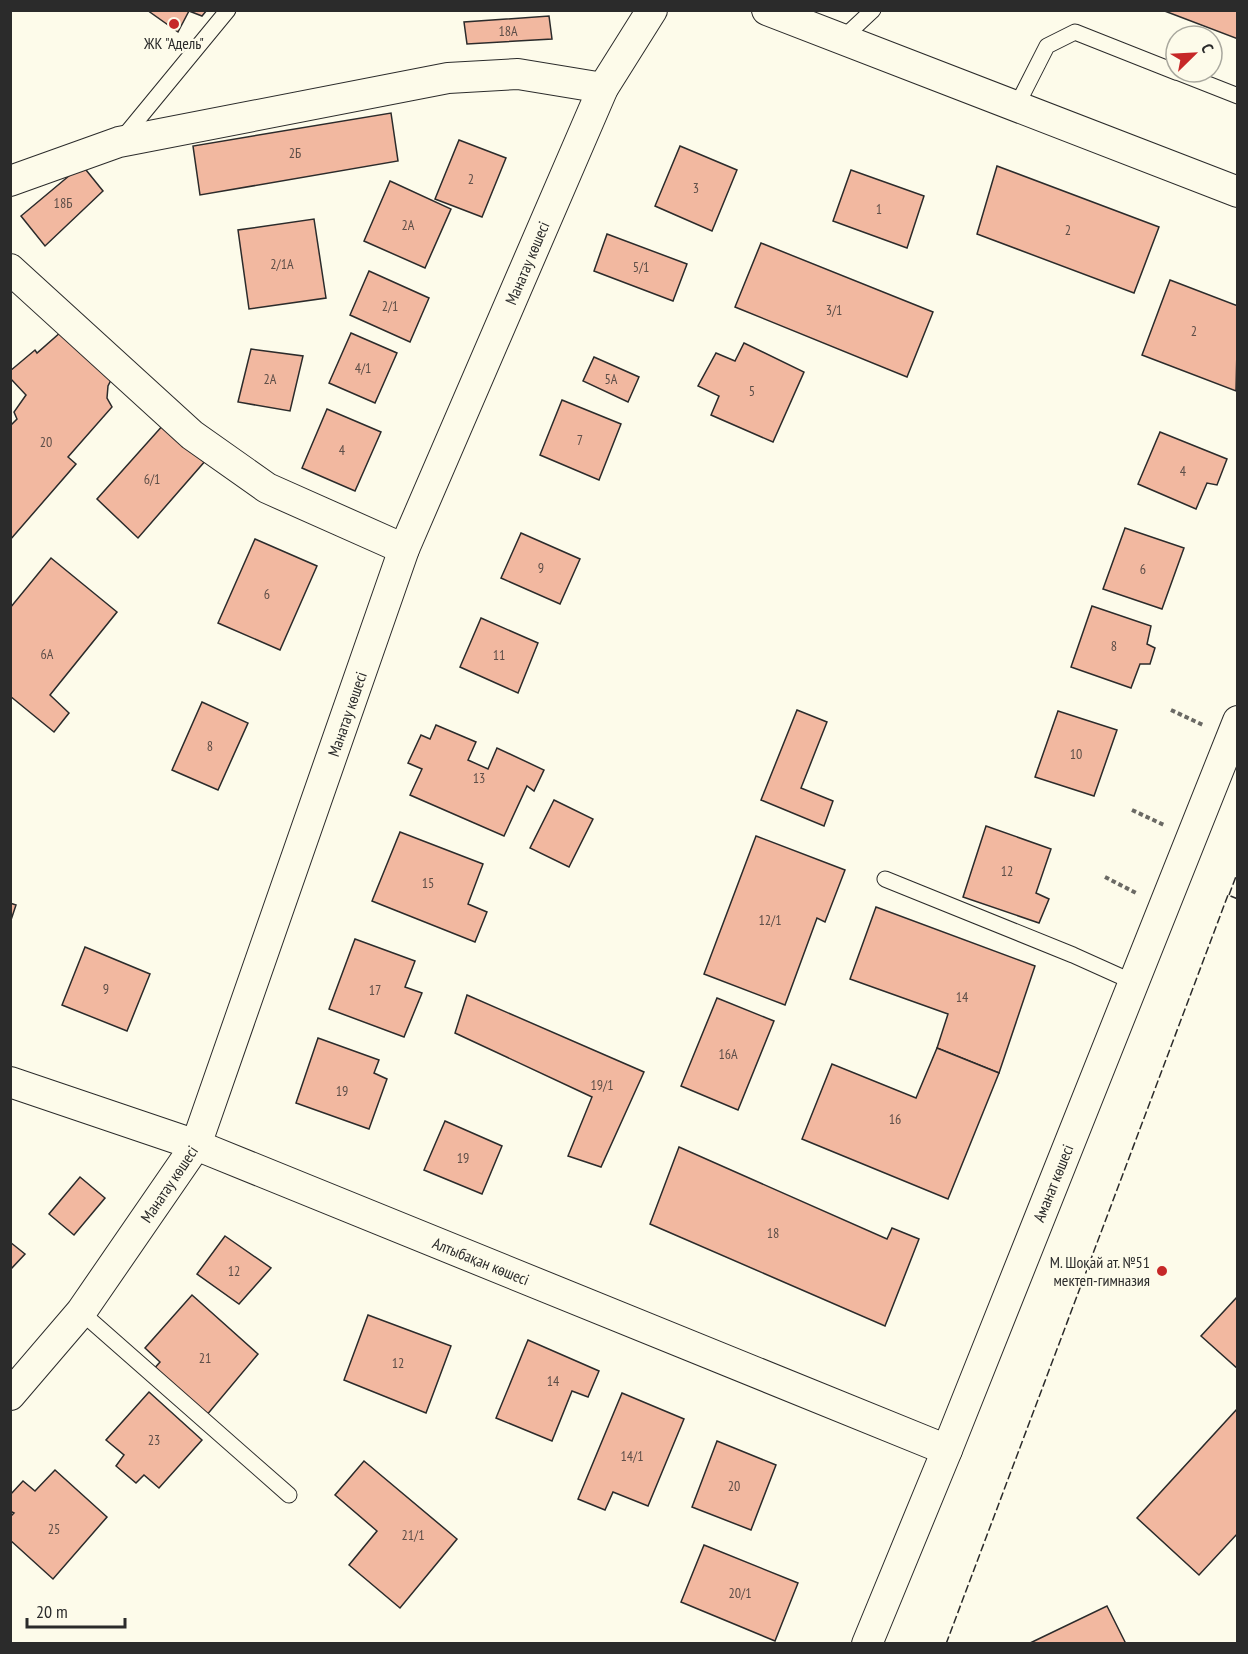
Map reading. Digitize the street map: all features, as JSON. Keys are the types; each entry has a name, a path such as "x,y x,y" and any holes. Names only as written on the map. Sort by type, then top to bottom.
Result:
{"street":[{"name":"Манатау көшесі","path":"10,1395 81,1312 196,1145 404,549 603,88 652,10"},
{"path":"767,10 1238,192"},
{"path":"10,181 119,142 448,78 518,74 603,88"},
{"path":"10,269 192,435 257,482 404,549"},
{"name":"Аманат көшесі","path":"867,1644 947,1450 1238,721"},
{"name":"Алтыбақан көшесі","path":"10,1082 196,1145 947,1450"}],"lane":[{"path":"119,142 228,10"},
{"path":"842,39 873,10"},
{"path":"1016,107 1047,46 1075,32 1164,67"},
{"path":"1207,84 1238,96"},
{"path":"885,879 1074,955 1133,982"},
{"path":"81,1312 289,1495"}],"building":[{"name":"ЖК \"Адель\"","path":"147,10 207,10 202,16 189,11 178,32"},
{"path":"1162,10 1238,10 1238,39 1224,34 1224,24 1199,24"},
{"path":"549,16 552,39 467,44 464,22"},
{"path":"391,113 398,161 200,195 193,146"},
{"path":"459,140 506,158 482,217 435,199"},
{"path":"680,146 737,170 712,231 655,206"},
{"path":"82,165 103,191 45,246 21,216"},
{"path":"997,166 1159,227 1134,293 977,234"},
{"path":"851,170 924,196 907,248 833,221"},
{"path":"390,181 451,209 425,268 364,241"},
{"path":"314,219 326,298 249,309 238,230"},
{"path":"607,234 687,264 673,301 594,271"},
{"path":"761,243 933,312 907,377 735,307"},
{"path":"369,271 429,298 410,342 350,315"},
{"path":"1170,280 1238,306 1236,391 1142,355"},
{"path":"70,324 114,374 108,386 107,398 112,407 68,457 76,464 10,540 10,426 17,419 14,412 26,395 10,378 10,371 35,350 37,353"},
{"path":"351,333 397,353 375,403 329,383"},
{"path":"744,343 804,372 773,442 711,415 719,396 698,386 716,353 735,361"},
{"path":"251,349 303,356 290,411 238,402"},
{"path":"594,357 639,377 628,402 583,381"},
{"path":"562,400 621,424 599,480 540,455"},
{"path":"327,409 381,432 355,491 302,468"},
{"path":"164,424 206,460 138,538 97,499"},
{"path":"1160,432 1227,459 1217,485 1207,483 1196,509 1138,484"},
{"path":"1125,528 1184,548 1162,609 1103,589"},
{"path":"521,533 580,559 560,604 501,578"},
{"path":"255,539 317,566 280,650 218,623"},
{"path":"51,558 117,612 50,695 69,713 54,732 10,696 10,608"},
{"path":"1092,606 1151,626 1147,644 1155,648 1150,664 1140,664 1131,688 1071,667"},
{"path":"481,618 538,643 518,693 460,667"},
{"path":"202,702 248,723 218,790 172,770"},
{"path":"797,710 827,722 801,788 833,801 824,826 761,800"},
{"path":"1058,711 1117,730 1094,796 1035,777"},
{"path":"436,725 476,742 468,760 488,769 497,748 544,770 534,791 527,786 504,836 410,795 422,769 408,763 421,735 430,739"},
{"path":"554,800 593,819 569,867 530,848"},
{"path":"986,826 1051,849 1036,893 1049,899 1039,923 963,897"},
{"path":"400,832 483,864 468,904 487,912 475,942 372,901"},
{"path":"756,836 845,870 825,922 817,918 785,1005 704,974"},
{"path":"10,903 16,905 10,923"},
{"path":"876,907 1035,966 999,1073 937,1048 948,1014 850,979"},
{"path":"355,939 415,961 405,987 422,993 404,1037 329,1009"},
{"path":"85,947 150,974 127,1031 62,1005"},
{"path":"467,995 644,1072 601,1167 568,1156 592,1097 455,1033"},
{"path":"717,998 774,1021 738,1110 681,1086"},
{"path":"318,1038 379,1060 374,1073 387,1079 369,1129 296,1103"},
{"path":"937,1048 999,1073 948,1199 802,1139 832,1064 916,1098"},
{"path":"445,1121 502,1146 482,1194 424,1170"},
{"path":"679,1147 887,1239 892,1228 919,1239 885,1326 650,1224"},
{"path":"80,1177 105,1198 74,1235 49,1214"},
{"path":"225,1236 271,1268 239,1304 197,1274"},
{"path":"10,1242 25,1254 10,1270"},
{"path":"192,1295 258,1354 206,1416 153,1370 160,1362 145,1348"},
{"path":"1238,1296 1238,1369 1201,1336"},
{"path":"368,1315 451,1346 426,1413 344,1380"},
{"path":"528,1340 599,1371 588,1397 572,1391 552,1441 496,1418"},
{"path":"149,1392 202,1440 159,1488 144,1475 136,1483 116,1466 124,1455 106,1440"},
{"path":"622,1393 684,1419 648,1506 613,1492 605,1510 578,1499"},
{"path":"1238,1408 1238,1533 1199,1575 1137,1518"},
{"path":"717,1441 776,1465 751,1530 692,1507"},
{"path":"364,1461 457,1539 400,1608 349,1565 377,1531 335,1495"},
{"path":"55,1470 107,1517 53,1579 10,1540 10,1517 14,1513 10,1511 10,1495 23,1481 35,1491"},
{"path":"704,1545 798,1583 775,1641 681,1602"},
{"path":"1107,1606 1126,1644 1028,1644"}],"fence":[{"path":"1229,895 1238,871"},
{"path":"946,1644 1228,895 1238,899"}],"place":[{"name":"ЖК \"Адель\"","path":"174,24"},
{"name":"М. Шоқай ат. №51 мектеп-гимназия","path":"1162,1271"}]}
